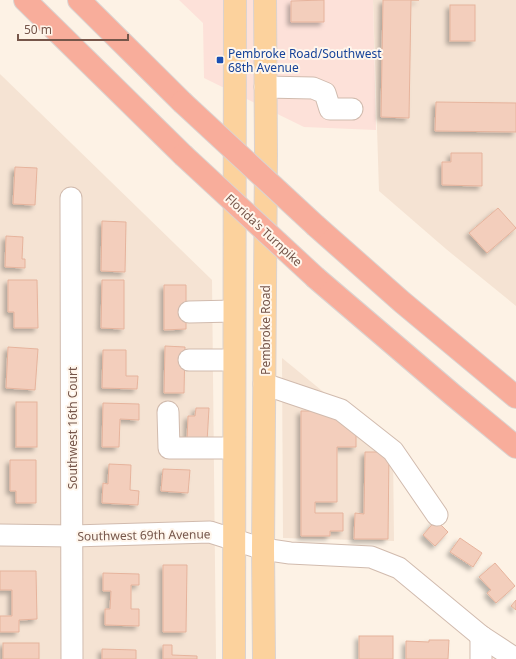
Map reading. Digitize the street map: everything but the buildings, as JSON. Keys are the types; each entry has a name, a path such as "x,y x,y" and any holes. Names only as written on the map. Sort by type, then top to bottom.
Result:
{"highway":[{"name":"Florida's Turnpike","path":"25,0 183,155 316,278 453,395 516,446"},
{"path":"79,0 182,102 316,226 402,302 516,397"}],"main road":[{"path":"234,659 235,0"},
{"name":"Pembroke Road","path":"264,659 265,0"}],"street":[{"path":"266,87 313,88 325,93 330,109 352,109"},
{"name":"Southwest 16th Court","path":"71,198 73,536 72,659"},
{"path":"189,312 234,311"},
{"path":"189,360 234,360"},
{"path":"264,384 342,410 393,451 436,515"},
{"path":"168,412 168,448 234,448"},
{"name":"Southwest 69th Avenue","path":"0,535 73,536 210,532 263,549 290,553 371,557 399,568 481,636 516,659"},
{"path":"481,636 481,659"}],"shaded area":[{"path":"179,0 373,0 376,130 304,127 204,78 203,23"},
{"path":"373,0 516,0 516,306 446,249 379,191"},
{"path":"0,74 212,280 216,659 0,659"},
{"path":"282,358 393,449 394,541 283,538"}],"place":[{"name":"Pembroke Road/Southwest 68th Avenue","path":"220,60"}]}
